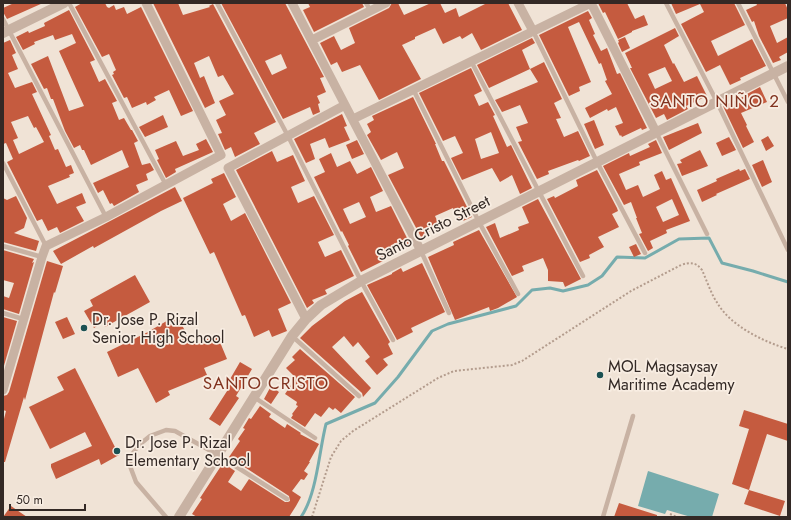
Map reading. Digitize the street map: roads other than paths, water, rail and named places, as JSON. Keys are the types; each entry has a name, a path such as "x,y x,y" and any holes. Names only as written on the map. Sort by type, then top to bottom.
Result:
{"street":[{"path":"6,32 64,3"},
{"path":"4,386 46,246 106,217 221,155 146,3"},
{"path":"292,3 421,251"},
{"path":"312,40 369,7 386,3"},
{"path":"518,3 533,31"},
{"path":"352,119 591,3 656,132"},
{"name":"Santo Cristo Street","path":"183,516 218,455 292,336 306,319 322,304 361,281 788,66"},
{"path":"306,319 228,168 345,105"}],"lane":[{"path":"69,3 166,185"},
{"path":"217,3 288,136 361,281 393,340"},
{"path":"666,3 717,102 788,250"},
{"path":"738,3 788,102"},
{"path":"3,19 6,32 106,217"},
{"path":"533,31 597,162 645,253"},
{"path":"471,61 583,276"},
{"path":"413,90 479,222 518,294"},
{"path":"656,132 707,234"},
{"path":"3,164 46,246"},
{"path":"3,176 10,178"},
{"path":"3,246 42,257"},
{"path":"421,251 449,313"},
{"path":"3,314 23,319"},
{"path":"292,336 358,396"},
{"path":"254,397 315,438"},
{"path":"603,517 633,416"},
{"path":"166,517 136,482 130,466 130,457 139,445 150,436 166,430 175,431 218,455 287,499"}],"water":[{"path":"648,471 719,494 712,517 691,517 667,510 665,514 638,506"}],"waterway":[{"path":"301,517 311,497 326,424 375,403 398,377 432,331 448,324 516,306 532,290 550,288 563,291 588,285 602,276 617,257 645,258 679,239 709,238 722,263 788,282"}],"place":[{"name":"Dr. Jose P. Rizal Senior High School","path":"84,328"},
{"name":"MOL Magsaysay Maritime Academy","path":"600,375"},
{"name":"Dr. Jose P. Rizal Elementary School","path":"117,451"}],"district":[{"name":"SANTO NIÑO 2","path":"715,101"},
{"name":"SANTO CRISTO","path":"266,383"}]}
